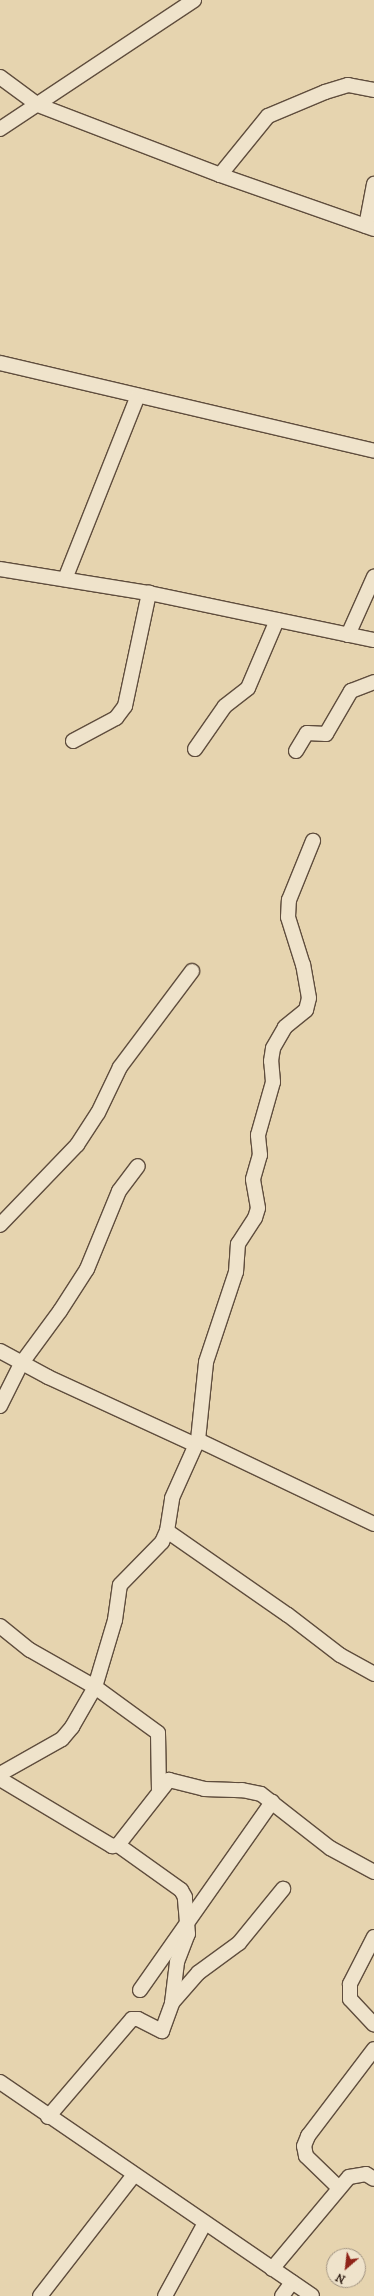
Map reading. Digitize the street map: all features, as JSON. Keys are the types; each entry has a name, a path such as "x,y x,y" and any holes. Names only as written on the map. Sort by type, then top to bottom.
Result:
{"street":[{"path":"0,130 194,0"},
{"path":"0,77 38,105 220,176 370,228 374,184"},
{"path":"220,176 268,116 325,92 348,85 374,90"},
{"path":"0,363 374,451"},
{"path":"65,579 138,396"},
{"path":"0,569 149,594 374,640"},
{"path":"348,635 374,577"},
{"path":"73,741 116,718 125,706 149,594"},
{"path":"195,749 225,706 248,688 277,620"},
{"path":"296,751 307,733 326,734 351,691 374,682"},
{"path":"0,1774 62,1739 72,1727 95,1687 115,1620 120,1585 162,1542 167,1531 172,1498 197,1442 206,1362 222,1320 226,1296 236,1272 238,1244 255,1218 258,1208 253,1179 260,1156 258,1135 273,1082 271,1061 273,1048 285,1027 306,1010 310,998 303,965 288,918 289,900 313,842"},
{"path":"0,1225 77,1145 98,1113 120,1067 192,971"},
{"path":"0,1406 21,1364 60,1311 87,1269 119,1191 138,1166"},
{"path":"0,1351 21,1364 197,1442 374,1524"},
{"path":"167,1531 288,1615 340,1655 374,1674"},
{"path":"0,1626 30,1650 95,1687 158,1733 159,1792"},
{"path":"0,1779 104,1843 112,1846 118,1845 169,1780 174,1780 204,1789 242,1790 261,1794 330,1848 374,1872"},
{"path":"140,1990 272,1802"},
{"path":"48,2117 132,2019 138,2019 162,2031 172,2003 177,1962 188,1934 184,1893 118,1845"},
{"path":"172,2003 198,1974 239,1943 283,1889"},
{"path":"374,1937 350,1984 350,1999 374,2025"},
{"path":"340,2188 306,2156 304,2146 308,2136 374,2049"},
{"path":"0,2082 48,2117 312,2296"},
{"path":"272,2269 349,2177 357,2174 366,2174 374,2179"},
{"path":"40,2296 134,2175"},
{"path":"165,2296 205,2223"},
{"path":"282,2296 292,2282"}]}
